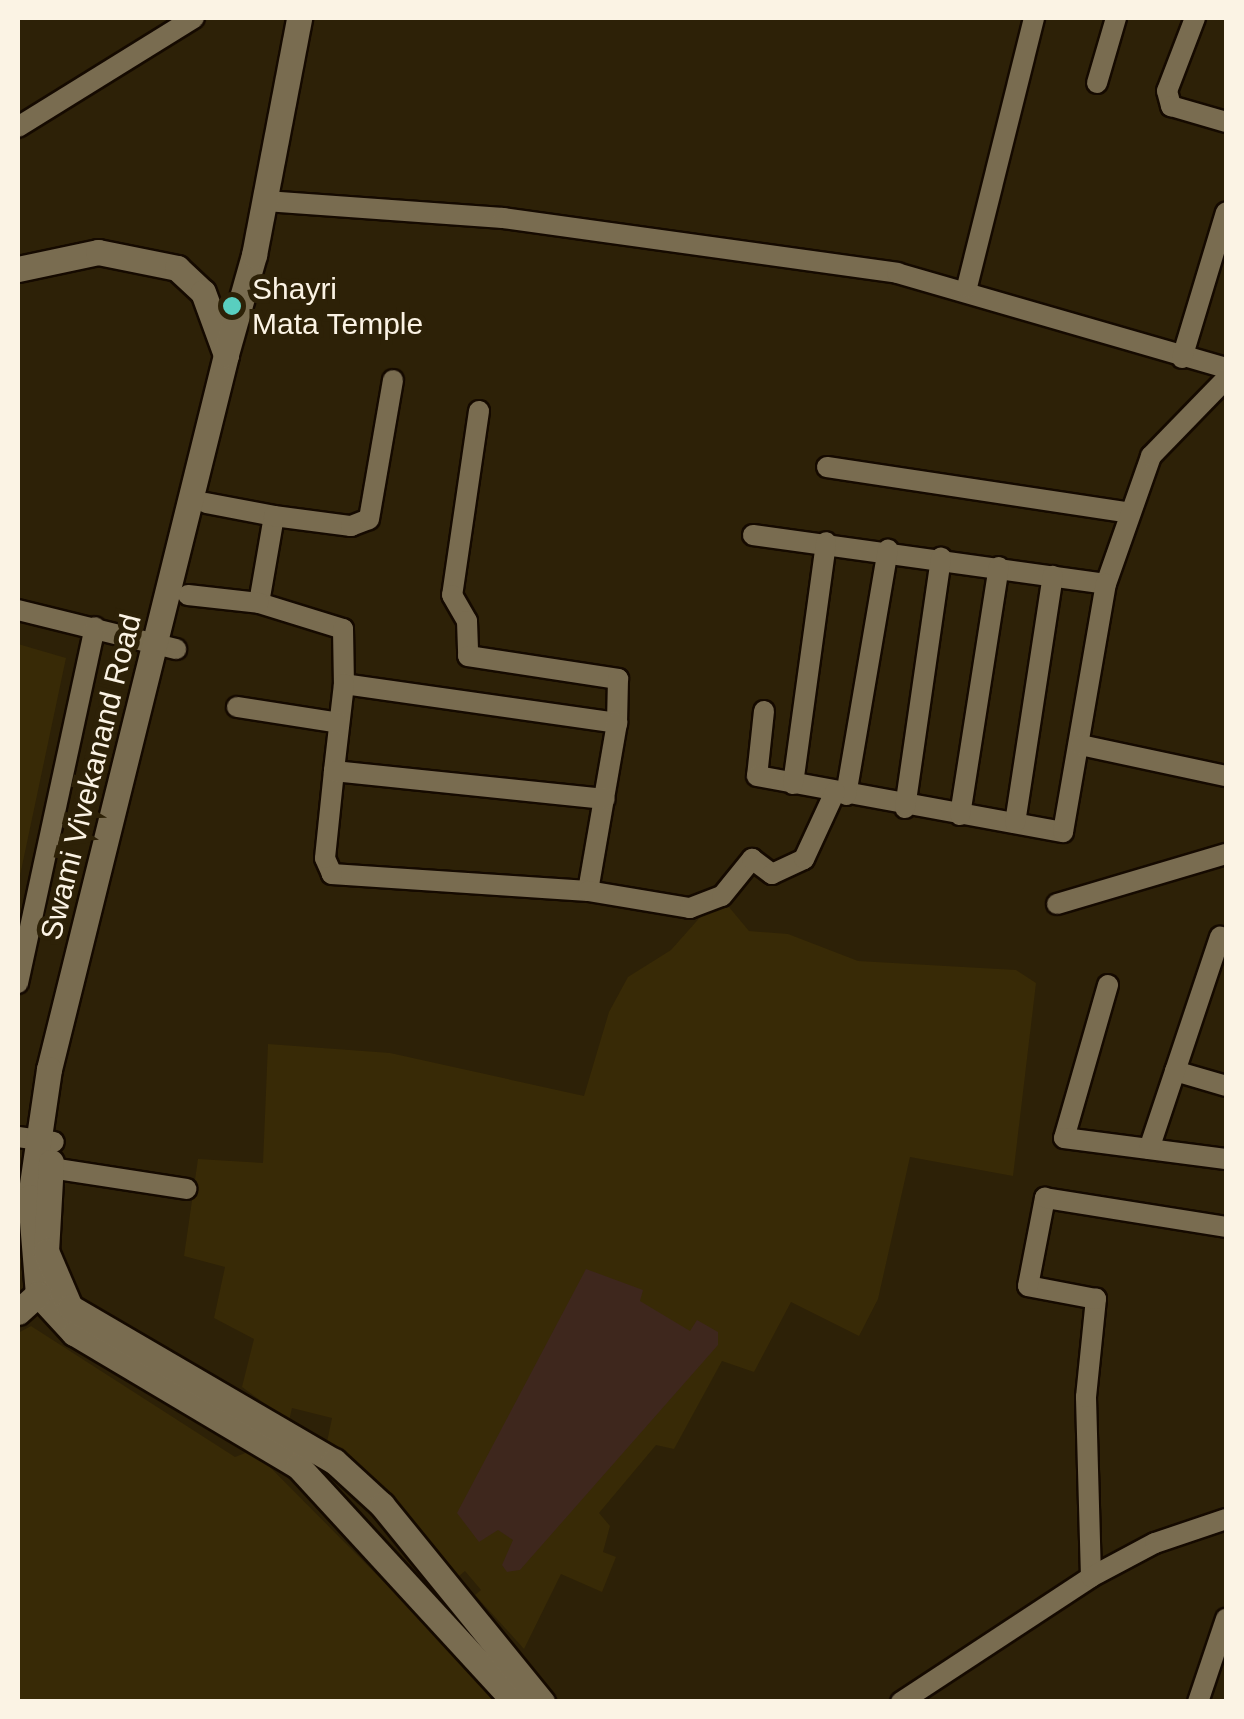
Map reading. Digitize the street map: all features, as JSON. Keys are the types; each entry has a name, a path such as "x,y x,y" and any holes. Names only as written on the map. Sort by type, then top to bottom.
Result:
{"street":[{"path":"18,127 194,18"},
{"path":"226,355 266,200 298,18"},
{"path":"967,287 1034,18"},
{"path":"1097,83 1116,18"},
{"path":"1195,18 1167,91 1171,106 1226,122"},
{"path":"266,200 503,218 967,287 1182,358 1226,368"},
{"path":"1182,358 1226,212"},
{"path":"18,270 98,252 177,268 203,292 226,355"},
{"name":"Swami Vivekanand Road","path":"38,1294 28,1252 40,1147 80,1006 168,647 226,355"},
{"path":"764,711 757,776 904,808 1063,832 1106,584 1125,512 1170,430 1226,379"},
{"path":"206,503 351,526 369,518 392,380"},
{"path":"480,411 452,595 467,620 468,656 618,679 617,723 588,891"},
{"name":"Swami Vivekanand Road","path":"168,647 188,594 206,503 213,421"},
{"path":"827,467 1125,512"},
{"path":"259,603 274,516"},
{"path":"753,535 888,550 1106,584"},
{"path":"793,784 826,542"},
{"path":"188,594 259,603 343,628 344,684 325,858 332,874 588,891 690,908 722,896 752,858 772,874 804,859 840,793 888,550"},
{"path":"904,808 941,558"},
{"path":"960,815 998,567"},
{"path":"1015,823 1053,576"},
{"path":"18,610 168,647"},
{"path":"18,983 94,627"},
{"path":"344,684 617,723"},
{"path":"237,707 339,723"},
{"path":"1081,745 1226,776"},
{"path":"334,771 604,799"},
{"path":"1057,904 1226,854"},
{"path":"1149,1148 1220,936"},
{"path":"1108,985 1064,1138 1226,1158"},
{"path":"1176,1071 1226,1086"},
{"path":"40,1147 186,1189"},
{"name":"Swami Vivekanand Road","path":"40,1147 46,1251 70,1306 334,1461 382,1505 542,1702"},
{"path":"1091,1577 1086,1397 1096,1299 1028,1286 1044,1198 1226,1226"},
{"path":"18,1312 38,1294 84,1340 298,1466 515,1702"},
{"path":"901,1702 1091,1577 1154,1543 1226,1519"},
{"path":"1198,1702 1226,1619"}],"shaded area":[{"path":"18,644 66,658 18,885"},
{"path":"729,907 749,931 788,934 858,961 1016,970 1036,983 1013,1176 910,1157 878,1299 859,1336 791,1302 754,1372 722,1361 674,1449 656,1445 599,1513 610,1526 603,1552 616,1557 602,1592 561,1574 524,1649 475,1595 481,1590 465,1571 459,1576 405,1510 327,1442 332,1418 292,1408 289,1421 242,1387 254,1339 214,1318 225,1267 184,1256 198,1159 263,1163 268,1044 390,1053 584,1096 609,1012 628,977 671,950 703,914"},
{"path":"586,1269 643,1290 640,1301 690,1331 697,1320 718,1332 718,1345 520,1570 507,1572 502,1565 513,1540 498,1530 479,1542 457,1513"},
{"path":"31,1326 235,1457 253,1450 502,1701 18,1702 18,1333"}],"place":[{"name":"Shayri Mata Temple","path":"232,306"}]}
